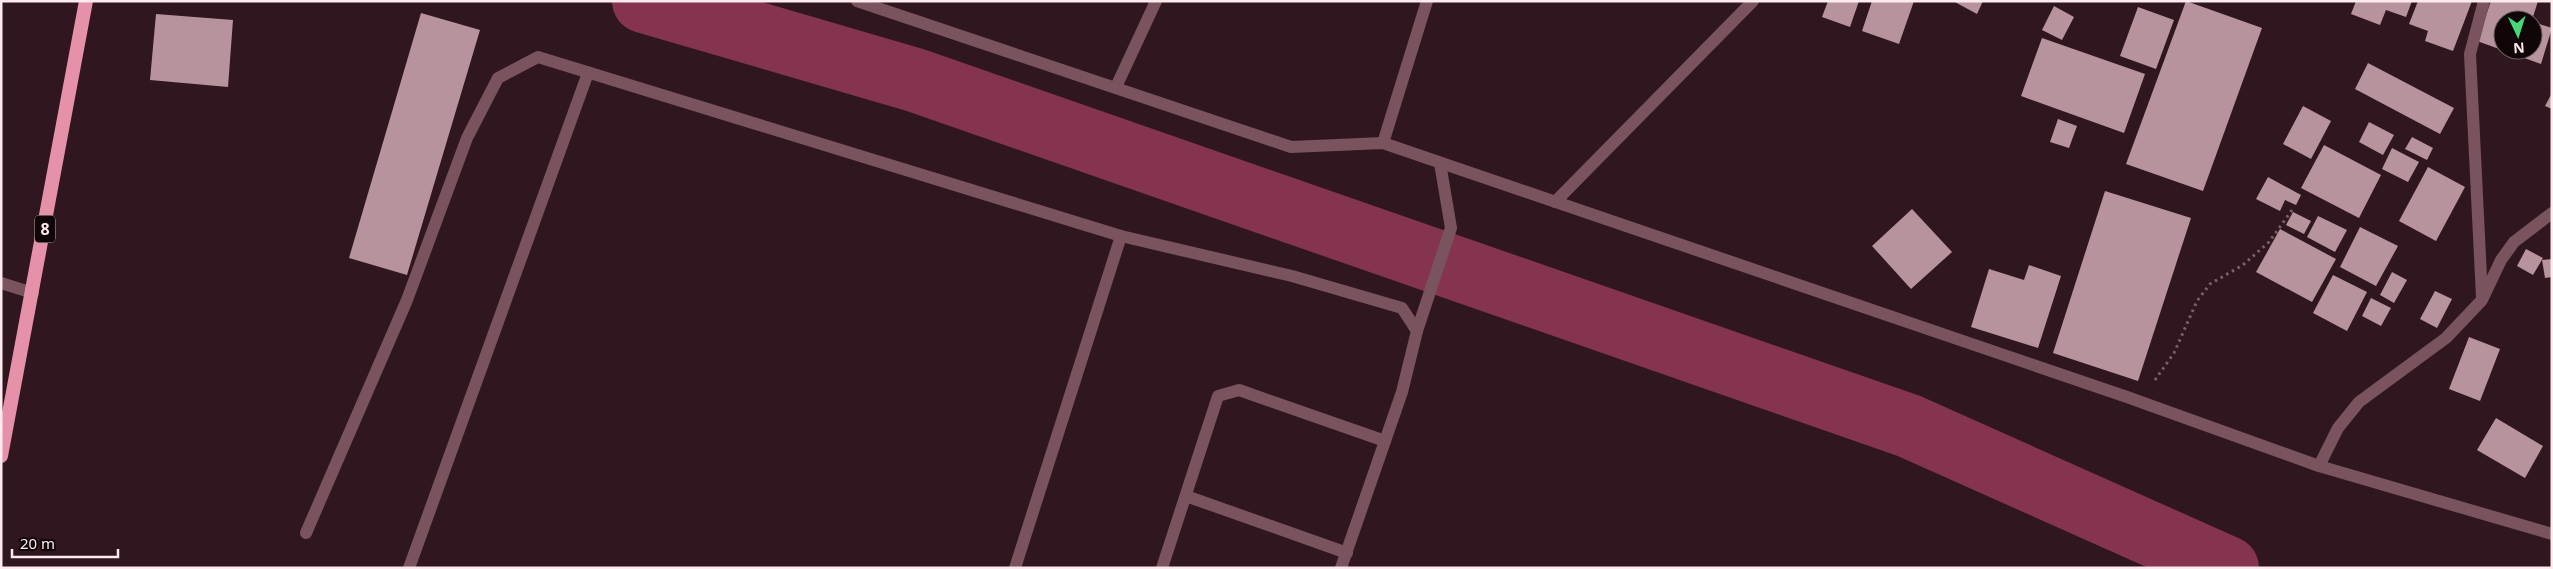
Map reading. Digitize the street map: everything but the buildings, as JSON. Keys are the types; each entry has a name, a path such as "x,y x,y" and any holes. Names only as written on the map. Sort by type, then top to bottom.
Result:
{"highway":[{"name":"8","path":"1,456 33,293 86,1"}],"street":[{"path":"857,1 1116,87 1291,148 1382,143 2127,397 2318,466 2552,534"},
{"path":"1116,87 1156,1"},
{"path":"1382,143 1427,1"},
{"path":"1556,202 1753,1"},
{"path":"2482,300 2470,54 2484,1"},
{"path":"306,533 407,300 467,138 498,78 538,58 1121,236 1292,276 1402,308 1417,331"},
{"path":"408,568 588,73"},
{"path":"1341,568 1402,392 1417,331 1451,228 1440,163"},
{"path":"2318,466 2338,428 2359,402 2446,338 2482,300 2501,260 2514,242 2552,212"},
{"path":"1015,568 1121,236"},
{"path":"1,282 33,293"},
{"path":"1162,568 1218,396 1239,390 1385,441"},
{"path":"1186,496 1347,552"}],"path":[{"path":"2127,397 2155,381 2174,353 2197,301 2210,284 2243,265 2269,242 2292,210"}],"waterway":[{"path":"644,1 915,80 1909,426 2227,568"}]}
